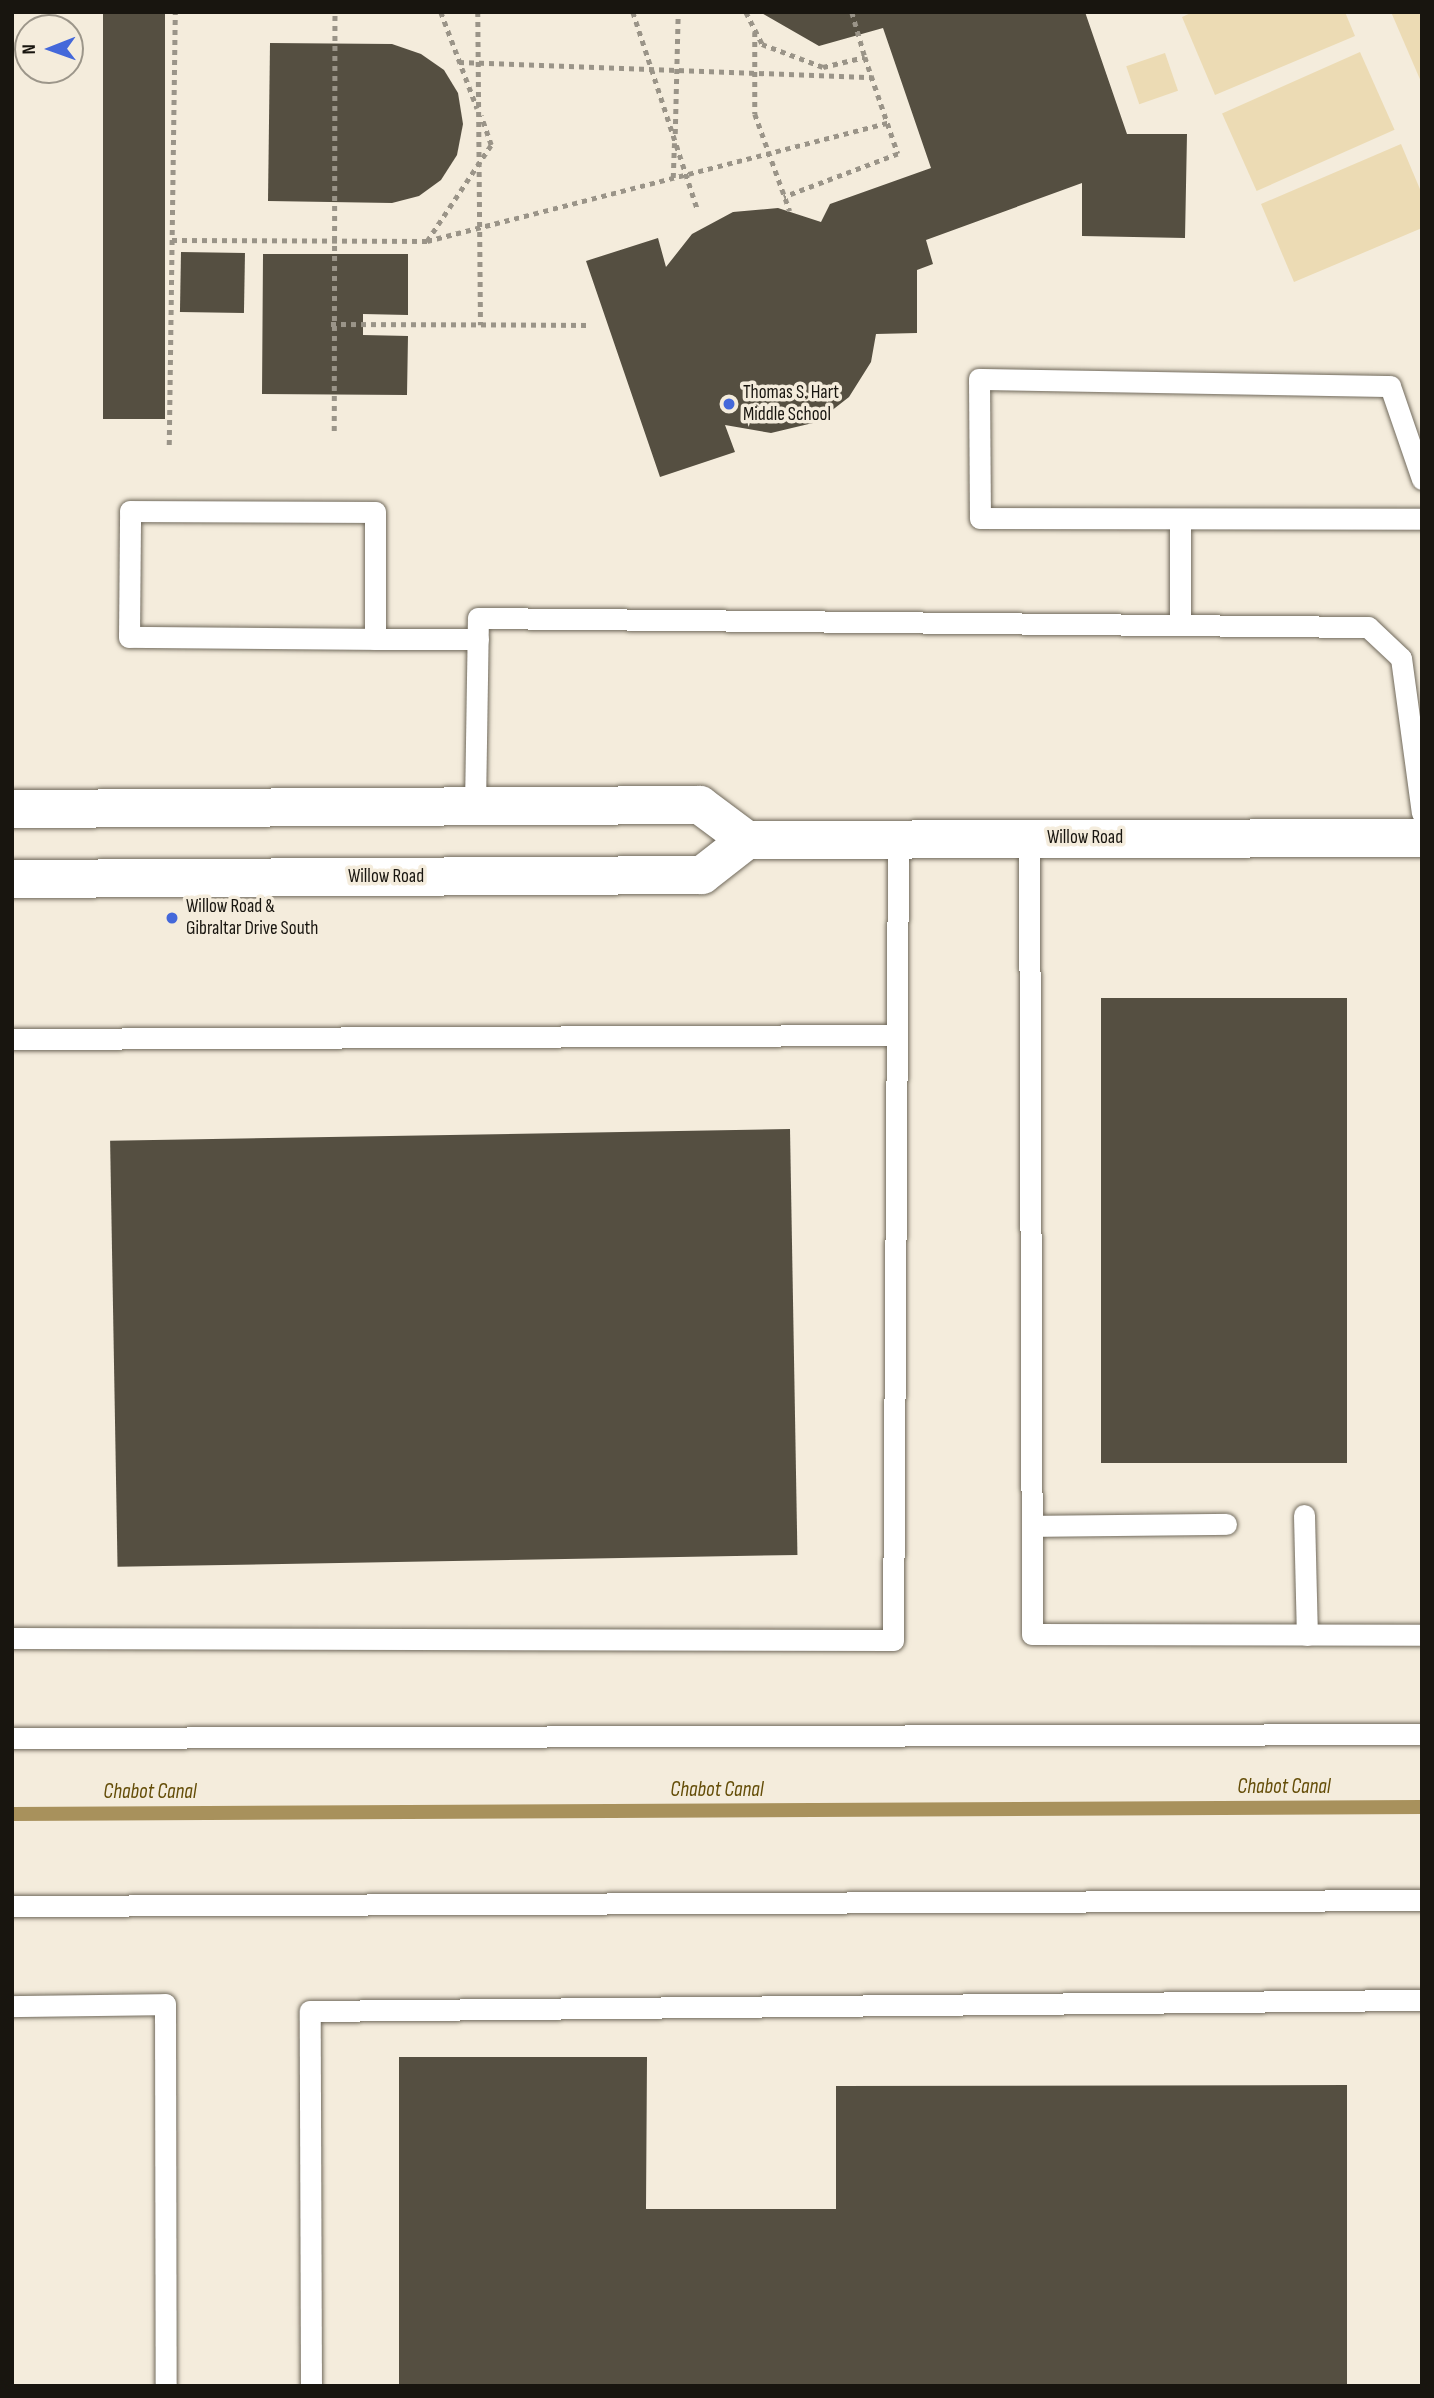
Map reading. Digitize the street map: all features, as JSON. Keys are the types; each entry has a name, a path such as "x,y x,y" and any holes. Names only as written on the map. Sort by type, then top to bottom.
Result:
{"street":[{"path":"12,809 700,805 747,840"},
{"name":"Willow Road","path":"12,879 702,875 747,840 1422,838"}],"lane":[{"path":"1422,480 1390,386 979,379 980,518 1422,519"},
{"path":"375,639 375,512 130,510 129,637 375,639 478,639"},
{"path":"1180,519 1180,625"},
{"path":"475,806 478,618 1368,626 1401,658 1422,813"},
{"path":"1029,838 1032,1634 1422,1635"},
{"path":"12,1638 893,1640 898,839"},
{"path":"12,1039 897,1035"},
{"path":"1304,1515 1307,1635"},
{"path":"1032,1526 1226,1524"},
{"path":"12,1738 1422,1734"},
{"path":"12,1906 1422,1900"},
{"path":"311,2386 310,2011 1422,2000"},
{"path":"12,2006 165,2004 166,2386"}],"path":[{"path":"169,445 175,12"},
{"path":"334,430 331,324 335,12"},
{"path":"427,241 491,145 441,12"},
{"path":"478,12 481,325"},
{"path":"634,12 697,208"},
{"path":"673,178 678,12"},
{"path":"746,12 762,44 824,67 866,57"},
{"path":"784,197 898,154 852,12"},
{"path":"755,29 755,114 790,211"},
{"path":"459,62 651,66 873,77"},
{"path":"172,240 427,241 888,123"},
{"path":"331,324 590,326"}],"shaded area":[{"path":"1193,12 1345,12 1355,36 1215,95 1182,17"},
{"path":"1391,12 1422,12 1422,84"},
{"path":"1360,52 1395,130 1257,191 1222,113"},
{"path":"1165,53 1178,91 1139,104 1126,66"},
{"path":"1401,144 1422,194 1422,228 1294,282 1261,204"}],"building":[{"path":"103,12 165,12 165,419 103,419"},
{"path":"760,12 1085,12 1127,134 1187,134 1185,238 1082,236 1082,183 926,240 933,264 917,270 917,333 876,334 871,362 849,397 817,422 771,433 725,425 735,452 660,477 586,261 658,238 666,267 692,234 733,212 778,208 821,222 830,204 931,168 883,28 819,46"},
{"path":"270,43 392,44 421,54 444,70 458,93 463,124 457,155 441,180 419,196 392,203 268,201"},
{"path":"181,252 245,253 244,313 180,312"},
{"path":"263,254 408,254 408,315 363,314 363,335 408,336 407,395 262,394"},
{"path":"1101,998 1347,998 1347,1463 1101,1463"},
{"path":"790,1129 797,1555 118,1567 110,1141"},
{"path":"399,2057 647,2057 646,2209 836,2209 836,2086 1347,2085 1347,2386 399,2386"}],"waterway":[{"name":"Chabot Canal","path":"12,1814 1422,1807"}],"place":[{"name":"Thomas S. Hart Middle School","path":"729,404"},
{"name":"Willow Road & Gibraltar Drive South","path":"172,918"}]}
